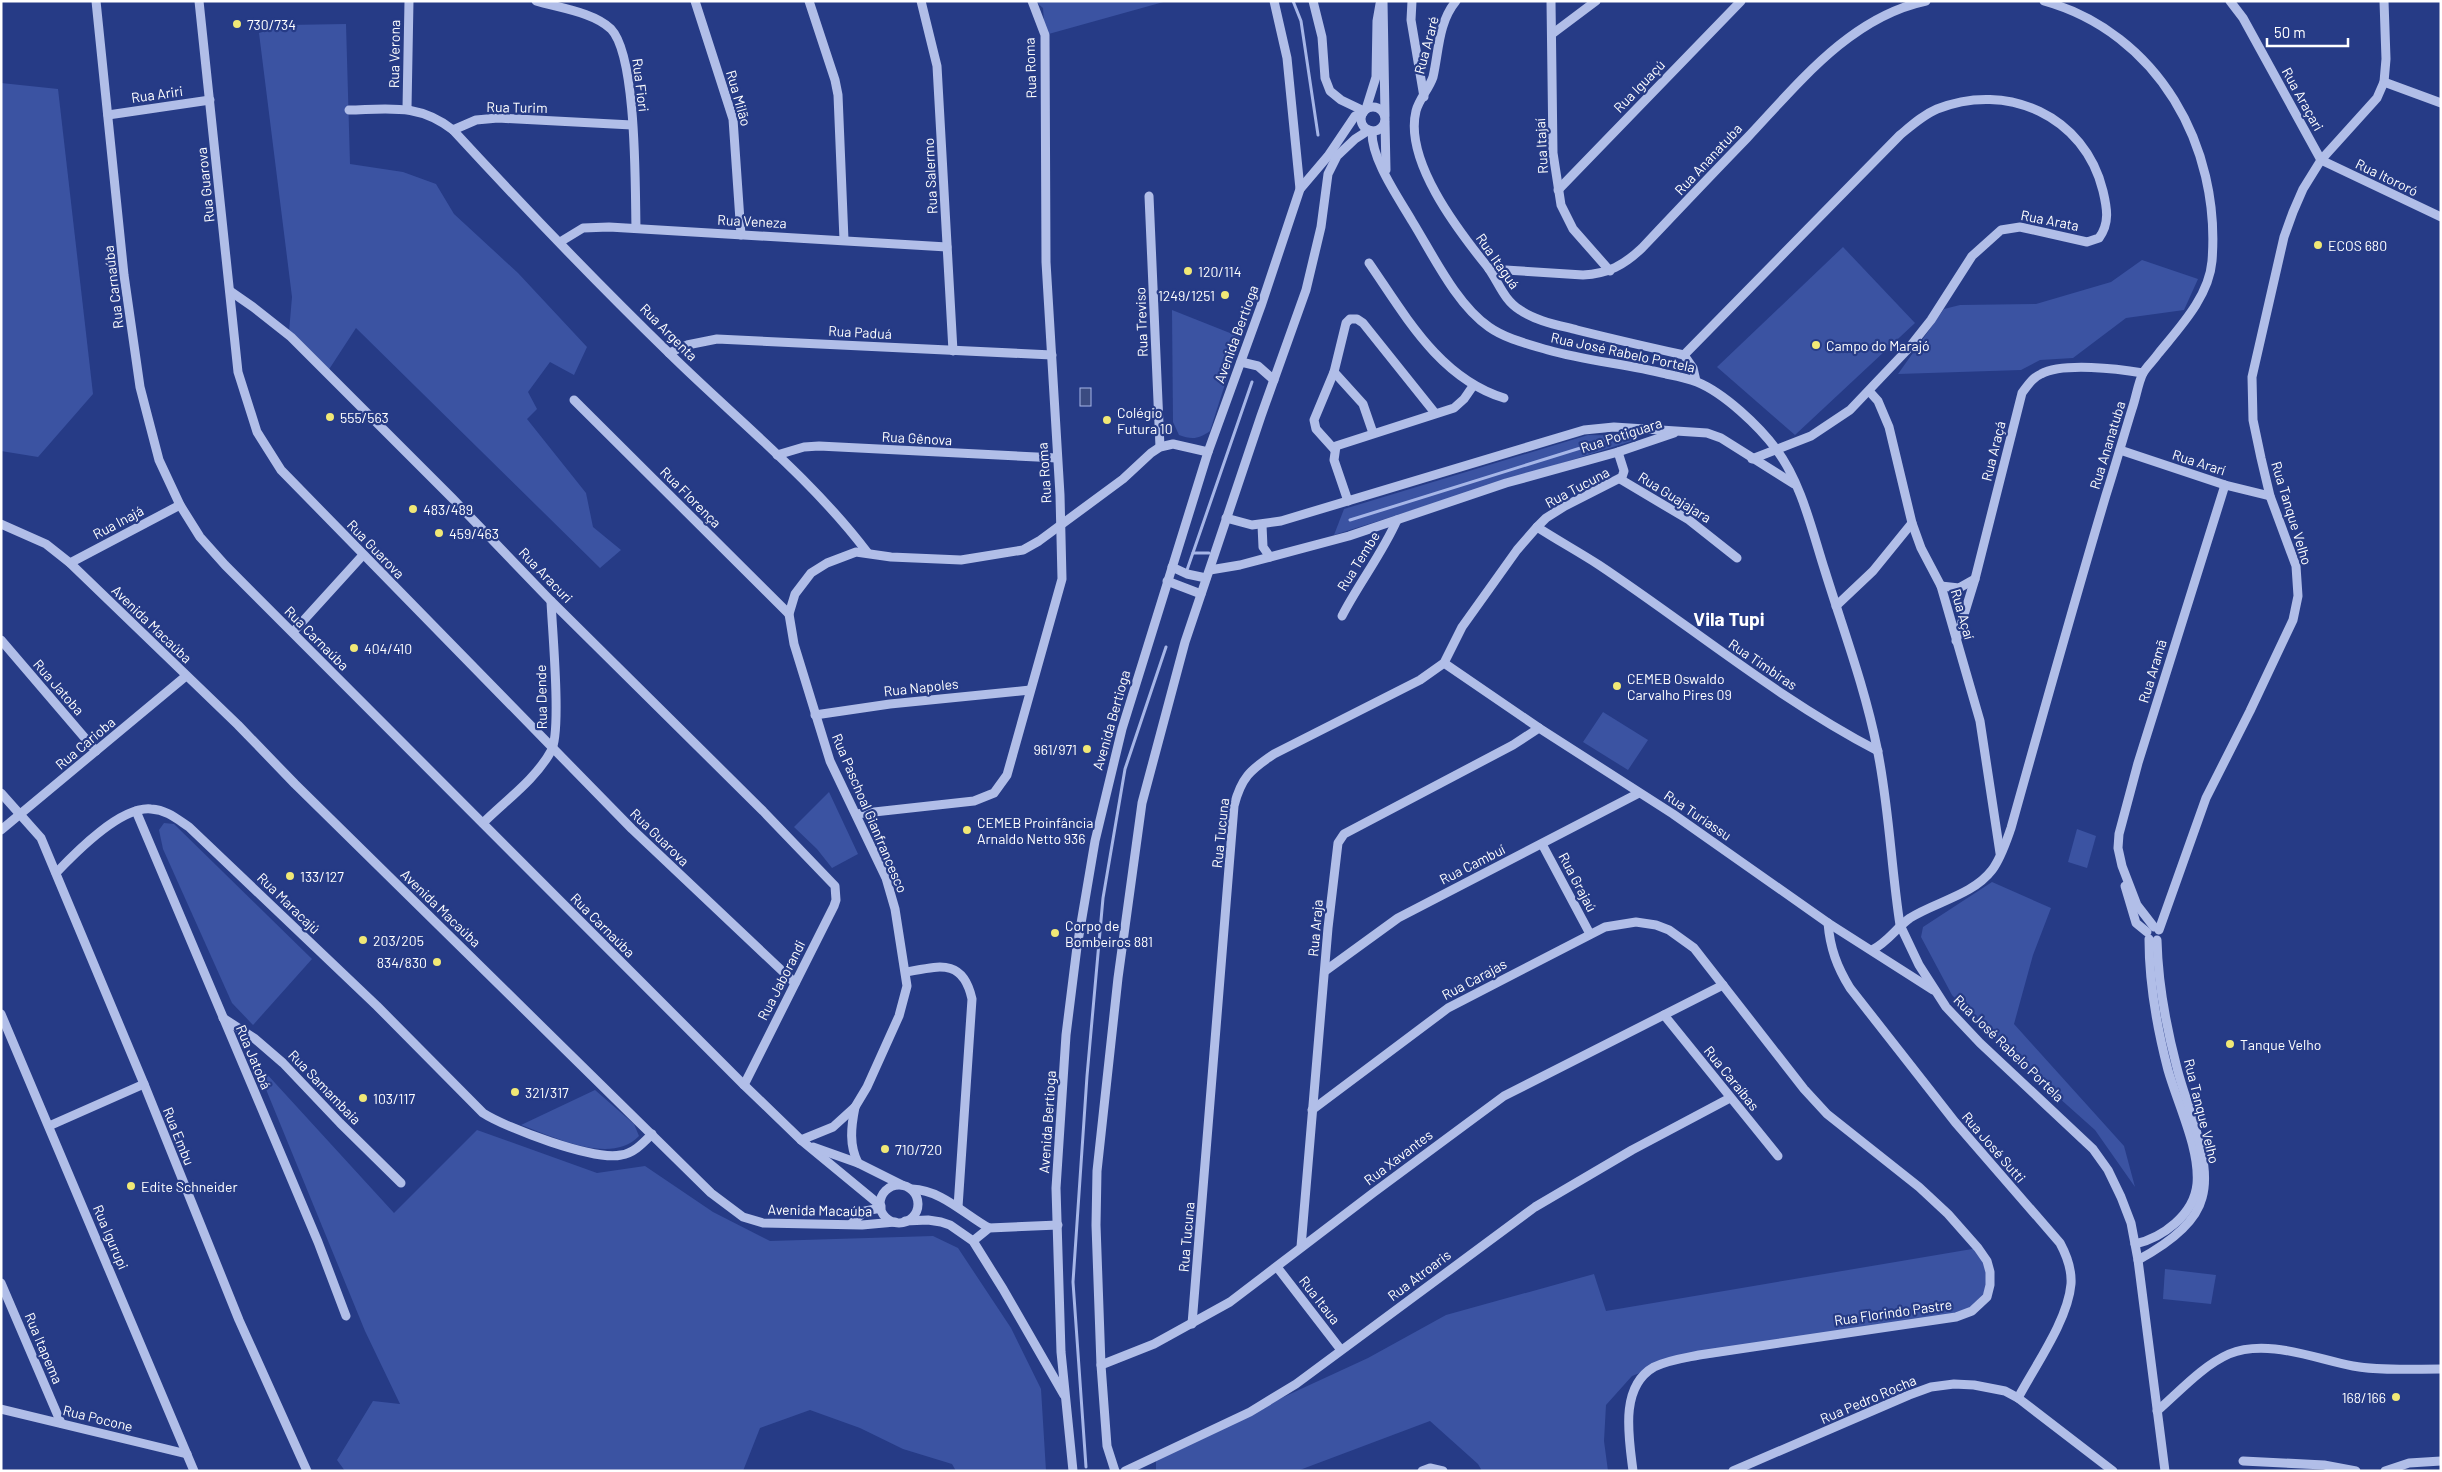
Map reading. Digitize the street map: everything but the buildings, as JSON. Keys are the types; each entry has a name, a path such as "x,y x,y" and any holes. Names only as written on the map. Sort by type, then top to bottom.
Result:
{"street":[{"name":"Rua Carnaúba","path":"96,1 124,275 140,387 159,460 180,505 200,537 292,632 744,1085 804,1143 881,1207"},
{"name":"Rua Guarova","path":"199,1 238,372 257,432 281,470 363,555 632,829 794,983"},
{"name":"Rua Verona","path":"407,108 409,1"},
{"name":"Rua Fiori","path":"536,1 586,16 612,30 617,39 624,62 632,125 636,228"},
{"name":"Rua Milão","path":"695,1 733,119 741,234"},
{"path":"809,1 835,80 838,95 844,240"},
{"name":"Rua Salermo","path":"920,1 937,66 953,351"},
{"name":"Rua Roma","path":"856,814 974,801 994,793 1007,775 1015,750 1030,690 1062,580 1061,524 1046,262 1044,35 1032,1"},
{"name":"Avenida Bertioga","path":"1073,1471 1061,1352 1056,1188 1066,1035 1085,896 1109,776 1172,566 1208,452 1300,189 1287,58 1274,1"},
{"path":"1314,1 1322,37 1325,78 1330,91 1341,100 1364,111"},
{"path":"1370,131 1362,124 1364,111 1376,77 1377,21 1382,1"},
{"path":"1382,1 1386,175"},
{"path":"1412,1 1410,20 1424,97"},
{"name":"Rua Araré","path":"1424,97 1432,78 1443,24 1456,1"},
{"name":"Rua Itajaí","path":"1551,1 1553,153 1558,190 1565,216 1573,229 1610,271"},
{"path":"1552,34 1596,1"},
{"name":"Rua Iguaçú","path":"1558,190 1741,1"},
{"name":"Rua Ananatuba","path":"1489,269 1583,276 1610,271 1642,248 1829,55 1858,30 1889,15 1926,1"},
{"name":"Rua Ananatuba","path":"1872,950 1886,942 1900,925 1982,879 1992,871 2000,856 2011,828 2067,626 2143,373 2191,311 2210,275 2213,245 2212,219 2195,138 2178,104 2156,72 2096,23 2044,1"},
{"name":"Rua Araçari","path":"2230,1 2243,18 2321,160"},
{"path":"2384,1 2386,59 2384,82 2441,103"},
{"name":"Rua Tanque Velho","path":"2135,1244 2156,1238 2168,1230 2188,1208 2194,1197 2197,1185 2195,1158 2168,1071 2158,1024 2153,933 2206,798 2293,620 2298,596 2296,566 2270,496 2253,420 2252,377 2284,237 2303,189 2321,160 2377,98 2384,82"},
{"name":"Rua Itaguá","path":"1424,97 1416,110 1416,141 1420,161 1440,200 1468,243 1489,269 1505,298 1519,310 1531,316 1630,343 1684,355"},
{"name":"Rua Arata","path":"1684,355 1900,135 1920,118 1938,109 1962,102 1990,99 2015,101 2041,111 2075,138 2091,159 2102,184 2108,216 2103,233 2099,238 2091,242 2020,227 2008,227 1995,234 1972,256 1931,320 1868,391 1836,421 1811,436 1752,459"},
{"name":"Rua Ariri","path":"108,115 210,100"},
{"path":"349,110 407,108 441,120 453,130"},
{"path":"1300,189 1328,156 1355,116 1364,111 1377,108 1385,119"},
{"name":"Rua Turim","path":"453,130 476,120 498,118 632,125"},
{"path":"1115,1471 1107,1446 1101,1365 1096,1242 1097,1171 1103,1105 1142,803 1174,680 1201,594 1315,258 1328,174 1337,156 1355,139 1370,131 1379,130 1385,119"},
{"name":"Rua Argenta","path":"453,130 669,353 777,455 850,531 867,552"},
{"name":"Rua José Rabelo Portela","path":"1370,131 1372,142 1386,175 1458,295 1491,328 1508,337 1559,353 1696,381 1735,407 1777,450 1795,484 1812,529 1870,716 1878,751 1900,925 1912,952 1935,991 1961,1024 2093,1149 2108,1170 2121,1197 2138,1260 2165,1471"},
{"name":"Rua Itororó","path":"2321,160 2441,218"},
{"name":"Rua Treviso","path":"1149,196 1160,447"},
{"name":"Rua Veneza","path":"560,242 583,228 636,228 947,248"},
{"path":"1369,263 1429,347 1473,386 1504,398"},
{"name":"Rua Aracuri","path":"230,291 291,337 551,601 763,811 835,886"},
{"path":"1348,501 1334,460 1334,449 1313,425 1334,372 1346,323 1350,319 1357,319 1363,323 1435,413"},
{"name":"Rua Paduá","path":"669,353 687,345 716,339 1052,355"},
{"path":"1684,355 1693,368 1696,381"},
{"path":"1241,362 1258,366 1274,380"},
{"name":"Rua Araçá","path":"1956,641 1975,579 2022,393 2032,379 2058,368 2122,369 2143,373"},
{"path":"1334,372 1362,404 1372,433"},
{"path":"1334,449 1340,443 1458,405 1473,386"},
{"name":"Rua Açaí","path":"1868,391 1878,401 1889,427 1912,523 1921,548 1941,586 1980,721 2000,856"},
{"name":"Rua Florença","path":"574,400 789,614"},
{"name":"Rua Potiguara","path":"1226,518 1242,523 1262,525 1584,430 1614,427 1679,431"},
{"path":"1679,431 1707,433 1721,438 1795,484"},
{"name":"Rua Potiguara","path":"1208,574 1397,520 1506,483 1618,452 1679,431"},
{"path":"1160,447 1173,444 1208,452"},
{"name":"Rua Gênova","path":"777,455 804,447 819,446 1057,458"},
{"name":"Rua Paschoal Gianfrancesco","path":"855,1107 867,1087 906,998 906,972 895,909 886,878 830,760 815,715 790,626 789,614 794,594 811,573 845,555 867,552 891,557 962,560 1023,550 1123,478 1151,452 1160,447"},
{"name":"Rua Ararí","path":"2120,450 2225,485 2270,496"},
{"name":"Rua Tucuna","path":"1192,1324 1234,806 1238,789 1245,776 1257,765 1274,754 1420,680 1444,663 1462,627 1516,550 1537,527 1546,518 1565,506 1620,479 1624,470 1618,452"},
{"name":"Rua Guajajara","path":"1620,479 1689,520 1737,558"},
{"name":"Rua Aramã","path":"2153,933 2138,926 2133,918 2122,876 2118,848 2124,812 2225,485"},
{"name":"Rua Inajá","path":"70,563 180,505"},
{"name":"Rua Tembe","path":"1342,616 1353,594 1386,547 1397,520"},
{"path":"1836,606 1873,571 1912,523"},
{"name":"Avenida Macaúba","path":"1,524 46,544 70,563 238,725 295,784 711,1193 743,1217 762,1223 871,1225 895,1222"},
{"path":"1262,525 1263,547 1270,557"},
{"name":"Rua Timbiras","path":"1537,527 1599,565 1760,680 1878,751"},
{"path":"292,632 363,555"},
{"path":"1172,566 1187,574 1208,574"},
{"path":"1941,586 1959,588 1975,579"},
{"path":"1168,581 1201,594"},
{"name":"Rua Dende","path":"482,823 542,765 553,749 556,736 551,601"},
{"name":"Rua Jatoba","path":"1,640 96,751"},
{"name":"Rua Turiassu","path":"1444,663 1539,728 1680,819 1828,923 1935,991"},
{"name":"Rua Carioba","path":"1,830 21,816 186,676"},
{"name":"Rua Napoles","path":"815,715 890,704 1030,690"},
{"name":"Rua Araja","path":"1301,1247 1337,850 1344,834 1513,745 1539,728"},
{"name":"Rua Cambuí","path":"1325,971 1398,918 1639,792"},
{"name":"Rua Embu","path":"1,793 41,838 144,1084 238,1320 307,1471"},
{"name":"Rua Maracajú","path":"56,873 71,858 120,818 136,811 150,809 170,813 189,827 377,1006 483,1113 497,1122 513,1128 584,1153 602,1156 621,1156 635,1150 652,1134"},
{"name":"Rua Jatobá","path":"136,811 318,1242 346,1316"},
{"name":"Rua Grajaú","path":"1542,844 1590,934"},
{"name":"Rua Jaborandi","path":"744,1085 834,906 836,900 835,886"},
{"name":"Rua Carajas","path":"1312,1110 1448,1008 1590,934 1605,927 1636,922 1656,925 1669,930"},
{"name":"Rua José Sutti","path":"1828,923 1832,953 1839,971 1850,988 1955,1122 2060,1243 2067,1257 2071,1285 2064,1309 2018,1398"},
{"name":"Rua Florindo Pastre","path":"1633,1471 1628,1430 1633,1395 1642,1378 1655,1367 1667,1362 1699,1355 1956,1317 1980,1306 1987,1297 1990,1285 1990,1272 1986,1261 1948,1214 1919,1187 1827,1114 1804,1089 1694,948 1669,930"},
{"name":"Rua Tanque Velho","path":"2138,1260 2183,1228 2202,1199 2204,1185 2202,1156 2177,1069 2167,1022 2153,933"},
{"path":"906,972 941,966 952,968 961,974 965,980 972,999 958,1207"},
{"name":"Rua Xavantes","path":"1101,1365 1154,1344 1230,1302 1504,1096 1722,986"},
{"name":"Rua Igurupi","path":"1,1014 194,1471"},
{"name":"Rua Caraíbas","path":"1664,1015 1778,1156"},
{"name":"Rua Samambaia","path":"223,1018 254,1038 283,1062 340,1123 401,1183"},
{"path":"49,1126 144,1084"},
{"name":"Rua Atroaris","path":"1125,1471 1250,1412 1296,1384 1535,1207 1632,1150 1730,1098"},
{"path":"804,1143 833,1127 855,1107"},
{"path":"855,1107 851,1124 852,1146 858,1163"},
{"path":"804,1143 858,1163 907,1187 918,1200 918,1207 916,1213 905,1222"},
{"path":"1058,1225 989,1228 958,1207 923,1189 891,1187 882,1196 881,1207 887,1218 895,1222 928,1220 941,1222 950,1225 973,1241 1065,1397"},
{"path":"851,1224 865,1211 881,1207"},
{"path":"973,1241 989,1228"},
{"name":"Rua Itaua","path":"1277,1267 1341,1350"},
{"name":"Rua Itapema","path":"1,1283 61,1423"},
{"path":"2157,1411 2214,1363 2228,1355 2252,1348 2291,1353 2353,1366 2385,1369 2441,1369"},
{"name":"Rua Pedro Rocha","path":"1732,1471 1931,1387 1974,1385 2005,1391 2018,1398 2114,1471"},
{"name":"Rua Pocone","path":"1,1409 187,1454"},
{"path":"2243,1461 2324,1465 2356,1471"},
{"path":"2385,1471 2408,1463 2441,1461"},
{"path":"1422,1470 1435,1468 1443,1471"}],"shaded area":[{"path":"1035,1 1167,1 1045,35 1043,8"},
{"path":"346,24 350,164 403,172 436,184 454,214 518,273 587,347 574,375 550,362 528,392 537,409 527,419 586,493 593,527 621,550 600,568 356,328 326,374 289,332 292,297 259,33 287,25"},
{"path":"1,83 58,89 93,394 38,457 1,451"},
{"name":"Campo do Marajó","path":"1843,247 1915,323 1795,435 1717,367"},
{"path":"2142,260 2198,279 2184,310 2126,318 2073,358 2040,360 2021,370 1898,374 1944,309 1960,305 2036,304 2111,282"},
{"path":"1172,310 1240,337 1210,431 1195,438 1179,435 1173,422"},
{"path":"1080,388 1091,388 1091,406 1080,406"},
{"path":"1588,435 1638,436 1632,441 1334,535 1344,509"},
{"path":"1603,712 1648,740 1628,770 1583,742"},
{"path":"829,792 858,854 832,868 817,849 794,827"},
{"path":"164,823 174,824 312,959 253,1025 232,1003 163,849 159,830"},
{"path":"2077,829 2096,836 2087,868 2068,862"},
{"path":"1992,882 2051,908 2033,955 2014,1024 2124,1146 2135,1187 2095,1130 2000,1045 1952,995 1921,937 1923,927"},
{"path":"254,1060 394,1213 477,1130 597,1173 645,1166 713,1212 770,1241 933,1236 958,1248 1011,1328 1041,1389 1046,1471 956,1471 952,1464 903,1449 860,1428 810,1410 760,1428 743,1471 345,1471 337,1460 373,1401 400,1404 365,1331"},
{"path":"595,1090 634,1124 639,1136 627,1145 598,1149 581,1146 521,1125"},
{"path":"1978,1248 1990,1272 1980,1306 1956,1317 1655,1367 1632,1376 1606,1405 1604,1441 1608,1471 1482,1471 1478,1464 1430,1421 1297,1471 1156,1471 1156,1456 1368,1358 1446,1315 1594,1274 1606,1311"},
{"path":"2165,1269 2216,1275 2211,1304 2163,1299"}],"waterway":[{"path":"1293,1 1301,21 1318,135"},
{"path":"1187,570 1252,382"},
{"path":"1350,520 1603,441"},
{"path":"1193,553 1209,553"},
{"path":"1086,1467 1073,1282 1087,1076 1103,898 1125,769 1166,647"}],"place":[{"name":"730/734","path":"237,24"},
{"name":"ECOS 680","path":"2318,245"},
{"name":"120/114","path":"1188,271"},
{"name":"1249/1251","path":"1225,295"},
{"name":"Campo do Marajó","path":"1816,345"},
{"name":"555/563","path":"330,417"},
{"name":"Colégio Futura 10","path":"1107,420"},
{"name":"483/489","path":"413,509"},
{"name":"459/463","path":"439,533"},
{"name":"404/410","path":"354,648"},
{"name":"CEMEB Oswaldo Carvalho Pires 09","path":"1617,686"},
{"name":"961/971","path":"1087,749"},
{"name":"CEMEB Proinfância Arnaldo Netto 936","path":"967,830"},
{"name":"133/127","path":"290,876"},
{"name":"Corpo de Bombeiros 881","path":"1055,933"},
{"name":"203/205","path":"363,940"},
{"name":"834/830","path":"437,962"},
{"name":"Tanque Velho","path":"2230,1044"},
{"name":"321/317","path":"515,1092"},
{"name":"103/117","path":"363,1098"},
{"name":"710/720","path":"885,1149"},
{"name":"Edite Schneider","path":"131,1186"},
{"name":"168/166","path":"2396,1397"}],"district":[{"name":"Vila Tupi","path":"1729,618"}]}
